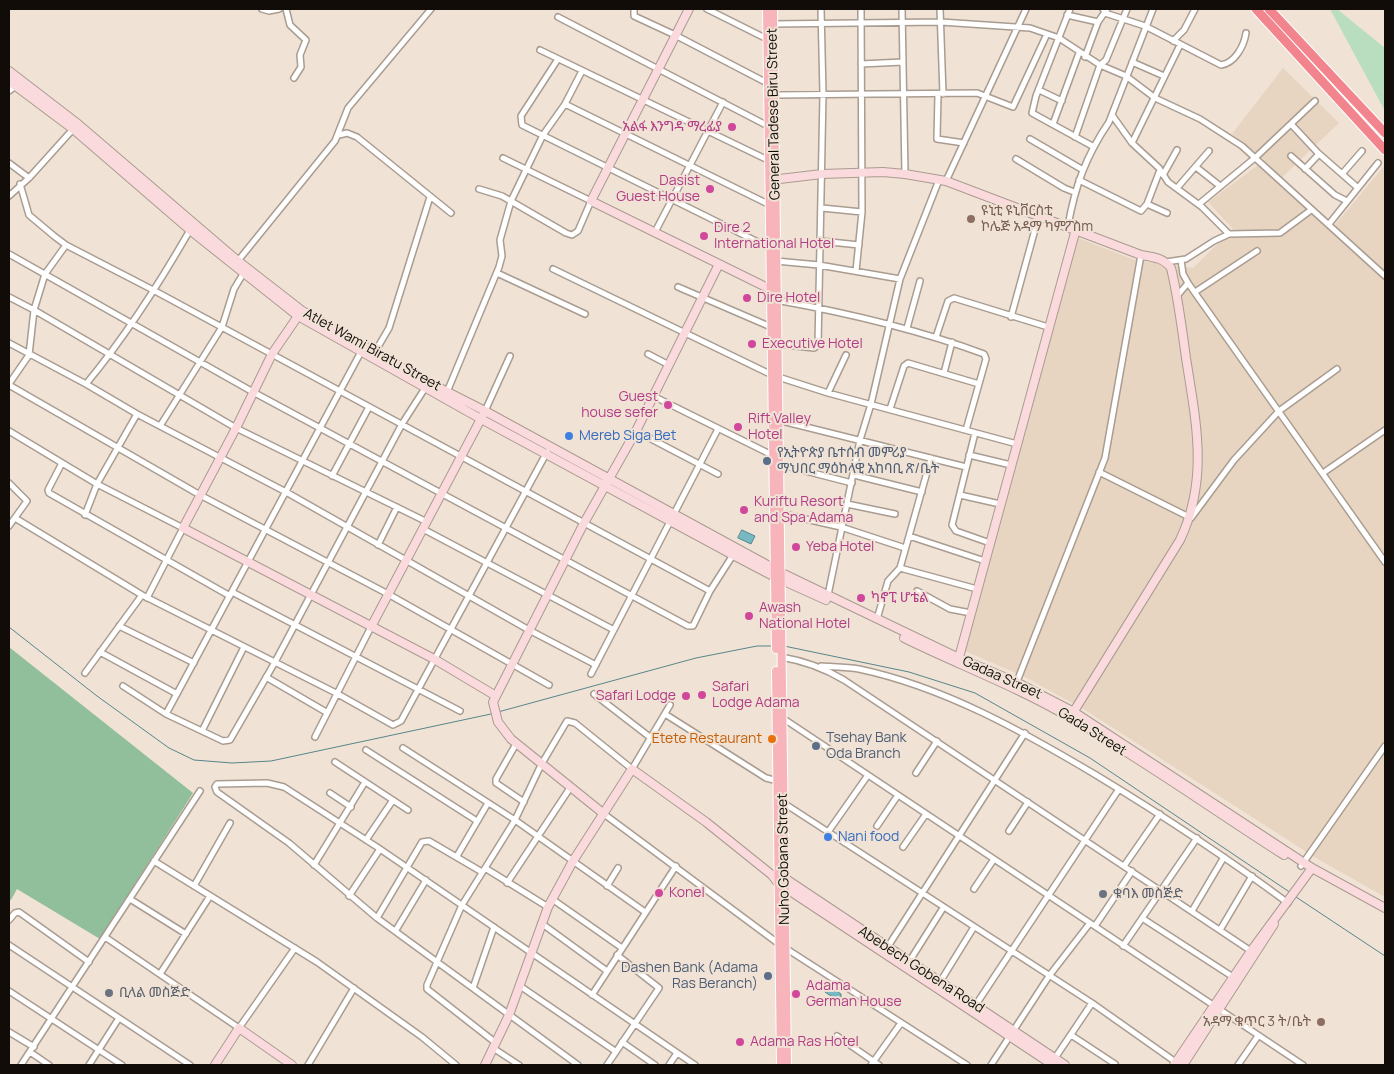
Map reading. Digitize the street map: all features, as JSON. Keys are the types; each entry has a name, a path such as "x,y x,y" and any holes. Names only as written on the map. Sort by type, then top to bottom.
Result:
{"highway":[{"path":"1256,9 1385,150"},
{"path":"1269,9 1385,133"}],"main road":[{"name":"General Tadese Biru Street","path":"766,9 771,84 775,95 772,180 776,261 771,328 775,376 776,419 774,460 778,575"},
{"name":"General Tadese Biru Street","path":"772,162 768,126 773,9"},
{"name":"General Tadese Biru Street","path":"772,180 770,248 777,344 775,376"},
{"name":"General Tadese Biru Street","path":"774,460 779,513 778,575"},
{"name":"Nuho Gobana Street","path":"778,575 779,879 787,1065"},
{"name":"Nuho Gobana Street","path":"781,1065 782,946"}],"street":[{"path":"262,9 269,11 279,9"},
{"path":"286,9 290,25 306,40 300,55 301,67 294,78"},
{"path":"236,264 339,135 348,108 431,9"},
{"path":"634,9 634,16 771,84"},
{"path":"478,189 511,201 572,235 578,231 591,201 689,9"},
{"path":"707,9 767,39"},
{"path":"777,344 816,347 822,208 823,94 821,9"},
{"path":"856,271 862,212 861,9"},
{"path":"902,9 905,174"},
{"path":"940,9 941,94 937,139 964,143"},
{"path":"828,595 860,440 871,404 900,280 942,181 987,97 1026,9"},
{"path":"1075,137 1100,65 1106,60 1127,9"},
{"path":"778,575 958,661 1048,327 1072,228 1070,216 1074,192 1094,147 1112,115 1153,9"},
{"path":"1173,41 1184,30 1195,9"},
{"path":"1085,56 1098,22 1105,10 1122,19 1145,26 1221,65 1225,64 1242,48 1246,33"},
{"path":"1094,147 1032,113 1057,37 1069,12 1098,22"},
{"path":"558,17 768,126"},
{"path":"773,24 941,22 1018,27 1057,37 1100,65 1126,76 1155,98 1217,128 1256,157 1311,210 1329,224 1385,276"},
{"path":"775,95 977,93 1013,107 1046,34"},
{"path":"1132,143 1180,45"},
{"path":"540,50 772,162"},
{"path":"1053,124 1079,53"},
{"path":"558,59 521,116 522,124 770,248"},
{"path":"862,64 903,62"},
{"path":"1132,62 1164,76"},
{"name":"Atlet Wami Biratu Street","path":"9,71 236,264 243,274 298,316 374,352 481,419 549,450"},
{"path":"447,392 497,273 502,256 500,235 511,201 543,135 565,104 582,71"},
{"name":"Atlet Wami Biratu Street","path":"9,80 75,127 190,230 301,310 427,385 447,392 485,411 549,450 778,575"},
{"path":"9,91 16,86"},
{"path":"1039,90 1062,101"},
{"path":"1199,204 1256,157 1315,101"},
{"path":"655,232 723,102"},
{"path":"565,104 770,206"},
{"path":"1112,115 1132,143 1161,173 1177,188 1199,204 1229,234"},
{"path":"1290,124 1319,154 1358,188"},
{"path":"9,196 20,184 29,178 75,127"},
{"path":"339,135 347,133 357,137 451,214"},
{"path":"1030,139 1083,170"},
{"path":"1079,180 1141,211 1147,204 1161,173 1177,150"},
{"path":"1177,188 1209,151"},
{"path":"1342,174 1362,151"},
{"path":"1305,169 1319,154"},
{"path":"1291,156 1335,195 1347,201"},
{"path":"503,158 719,264 774,294 818,308 907,328 952,342 986,356 966,430"},
{"path":"1016,159 1074,192"},
{"path":"1329,224 1378,163"},
{"path":"9,164 29,178"},
{"path":"1196,167 1220,186"},
{"path":"772,180 822,174 862,173 905,174 942,181 1039,215 1141,255 1166,262 1180,260 1198,253 1214,240 1229,234 1280,233 1311,210"},
{"path":"20,184 30,215 66,245 155,291 710,591"},
{"path":"374,352 389,328 430,197"},
{"path":"1147,204 1167,213"},
{"path":"822,208 862,212"},
{"path":"1011,317 1039,215"},
{"path":"86,384 110,355 155,291 190,230"},
{"path":"821,241 860,245"},
{"path":"66,245 46,274 34,310 33,335 29,355 9,385 200,495 388,594 549,685"},
{"path":"1195,292 1257,251"},
{"path":"9,254 201,363 690,627 693,626 710,591 733,554"},
{"path":"1015,685 1105,458 1141,255"},
{"path":"1180,260 1183,274 1188,283 1385,562"},
{"path":"776,261 819,265 900,280"},
{"path":"1166,262 1171,268 1177,296 1199,441 1199,471 1191,518"},
{"path":"719,264 636,431 584,523 512,663 495,699 498,722 516,744 570,788 782,946 967,1065"},
{"path":"553,269 775,376 828,393 1017,444"},
{"path":"497,273 585,314"},
{"path":"160,426 222,327 234,289 243,274"},
{"path":"907,328 920,281"},
{"path":"1177,296 1188,283"},
{"path":"678,287 771,328"},
{"path":"9,297 236,428 396,507 487,563 614,630"},
{"path":"936,337 948,301 954,298 1048,327"},
{"path":"85,673 119,626 144,596 166,561 236,428 272,354 298,316"},
{"path":"944,373 952,342"},
{"path":"9,343 137,414 286,492 346,528 529,630 596,665"},
{"path":"166,714 363,348"},
{"path":"648,354 669,365"},
{"path":"828,393 846,354"},
{"path":"315,737 326,712 462,457 510,356"},
{"path":"890,409 905,364 911,363 979,384"},
{"path":"1072,715 1180,540 1191,518 1234,460 1279,411 1337,369"},
{"path":"124,686 166,714 223,741 230,740 275,662 382,460 427,385"},
{"path":"653,396 718,428 774,460 852,483"},
{"path":"332,476 370,407"},
{"path":"85,515 97,484 137,414"},
{"path":"776,419 966,467"},
{"path":"592,674 718,428"},
{"path":"1323,473 1385,430"},
{"path":"9,431 97,484 249,561 434,659 495,699"},
{"path":"636,431 718,474"},
{"path":"975,433 953,529 990,543"},
{"path":"14,518 144,596 336,693 393,725 401,721 549,450"},
{"path":"969,455 1011,465"},
{"path":"877,619 888,581 900,568 931,458"},
{"path":"62,463 48,492 166,561 295,625 460,711"},
{"path":"1099,472 1191,518"},
{"path":"854,475 922,492"},
{"path":"9,483 27,501 9,526"},
{"path":"960,495 1000,504"},
{"path":"847,504 895,514"},
{"path":"378,545 396,507"},
{"path":"779,513 841,527 905,548"},
{"name":"Atlet Wami Biratu Street","path":"672,517 733,554 778,575"},
{"path":"909,536 985,561"},
{"path":"900,568 978,589"},
{"name":"Gadaa Street","path":"778,575 828,595 958,661 1015,685 1072,715 1311,870"},
{"path":"917,591 950,609 971,614"},
{"path":"119,626 194,663"},
{"path":"202,731 244,647"},
{"path":"100,652 177,694"},
{"path":"779,654 818,666 844,680 1251,951"},
{"path":"818,666 858,669 894,679 960,703 1025,733 1160,814 1289,902"},
{"path":"266,677 326,712"},
{"path":"594,694 651,738"},
{"path":"484,1065 509,1015 541,923 552,899 573,861 632,769 670,705"},
{"path":"665,714 766,778 780,781"},
{"path":"779,716 1301,1065"},
{"path":"519,1065 429,992 427,985 462,905 516,820 541,765 566,721 571,721 779,879"},
{"path":"887,948 1025,733"},
{"path":"916,773 937,741"},
{"path":"516,744 496,779 496,783 524,802"},
{"path":"1302,864 1385,746"},
{"path":"403,748 516,820 646,912"},
{"path":"366,750 477,821"},
{"path":"335,762 408,810"},
{"path":"828,832 868,775"},
{"path":"314,864 341,824 365,782"},
{"path":"578,1065 396,930 377,918 289,843 217,792 215,787 217,784 276,784 380,849 695,1065"},
{"path":"507,883 570,788"},
{"path":"975,1006 1119,789"},
{"path":"21,1065 200,791"},
{"path":"330,793 351,807"},
{"path":"877,826 898,795"},
{"path":"366,840 393,800"},
{"path":"780,801 1092,1003 1178,1065 1272,931 1276,920"},
{"path":"1009,831 1028,802"},
{"path":"456,856 488,803"},
{"path":"903,847 926,814"},
{"path":"1124,866 1160,814"},
{"path":"194,886 230,824"},
{"path":"1124,946 1160,890 1197,838"},
{"path":"377,918 422,842 426,841 483,870 548,907"},
{"path":"349,896 380,849"},
{"path":"1192,911 1224,857"},
{"path":"974,889 994,859"},
{"path":"154,861 295,948 422,1036 456,1065"},
{"path":"592,995 676,866"},
{"path":"607,886 618,868"},
{"path":"1217,1008 1233,977 1311,870"},
{"path":"1311,870 1385,908"},
{"path":"1311,870 1385,914"},
{"path":"991,1065 1049,976 1092,925 1132,871"},
{"path":"1220,930 1252,876"},
{"name":"Abebech Gobena Road","path":"779,879 940,982 1052,1063 1065,1065"},
{"name":"Abebech Gobena Road","path":"779,879 1012,1034"},
{"path":"396,930 426,880"},
{"path":"160,974 210,896"},
{"path":"552,899 622,948"},
{"path":"130,900 186,934"},
{"path":"909,962 943,908"},
{"path":"9,920 18,912 89,962"},
{"path":"1142,918 1233,977"},
{"path":"541,923 607,971"},
{"path":"472,988 494,927"},
{"path":"940,982 974,927"},
{"path":"105,937 292,1065"},
{"path":"9,945 190,1065"},
{"path":"215,1065 295,948"},
{"path":"607,1065 659,988 617,956"},
{"path":"520,986 615,1051"},
{"path":"308,1065 354,988"},
{"path":"9,991 122,1065"},
{"path":"1052,1063 1092,1003"},
{"path":"89,1065 119,1018"},
{"path":"872,1063 901,1023"},
{"path":"9,1032 50,1065"},
{"path":"1072,1035 1115,1064"},
{"path":"837,1036 872,1063 879,1065"},
{"path":"1238,1065 1258,1036"},
{"path":"622,1042 655,1065"},
{"path":"669,1065 677,1053"},
{"path":"444,1065 448,1060"}],"shaded area":[{"path":"1283,68 1339,123 1277,182 1330,231 1385,165 1385,897 1316,858 1085,710 1025,677 965,651 1078,238 1135,260 1193,268 1233,229 1208,202 1265,160 1232,134"}],"green space":[{"path":"1330,9 1337,9 1385,48 1385,111"},
{"path":"9,647 193,793 100,939 17,889 11,900 9,899"}],"water":[{"path":"742,530 755,536 751,544 738,538"},
{"path":"830,986 841,994 841,998 837,1000 825,992"}],"waterway":[{"path":"9,627 97,696 169,748 194,760 232,763 271,761 491,714"},
{"path":"498,712 696,658 757,646 773,646"},
{"path":"784,646 909,672 975,693 1090,758 1291,893"},
{"path":"1296,897 1385,956"}],"place":[{"name":"አልፋ እንግዳ ማረፊያ","path":"732,127"},
{"name":"Dasist Guest House","path":"710,189"},
{"name":"ዩኒቲ ዩኒቨርስቲ ኮሌጅ አዳማ ካምፖስm","path":"971,219"},
{"name":"Dire 2 International Hotel","path":"704,236"},
{"name":"Dire Hotel","path":"747,298"},
{"name":"Executive Hotel","path":"752,344"},
{"name":"Guest house sefer","path":"668,405"},
{"name":"Rift Valley Hotel","path":"738,427"},
{"name":"Mereb Siga Bet","path":"569,436"},
{"name":"የኢትዮጵያ ቤተሰብ መምሪያ ማህበር ማዕከላዊ አከባቢ ጽ/ቤት","path":"767,461"},
{"name":"Kuriftu Resort and Spa Adama","path":"744,510"},
{"name":"Yeba Hotel","path":"796,547"},
{"name":"ካኖፒ ሆቴል","path":"861,598"},
{"name":"Awash National Hotel","path":"749,616"},
{"name":"Safari Lodge Adama","path":"702,695"},
{"name":"Safari Lodge","path":"686,696"},
{"name":"Etete Restaurant","path":"772,739"},
{"name":"Tsehay Bank Oda Branch","path":"816,746"},
{"name":"Nani food","path":"828,837"},
{"name":"Konel","path":"659,893"},
{"name":"ቁባእ መስጅድ","path":"1103,894"},
{"name":"Dashen Bank (Adama Ras Beranch)","path":"768,976"},
{"name":"ቢላል መስጅድ","path":"109,993"},
{"name":"Adama German House","path":"796,994"},
{"name":"አዳማ ቁጥር 3 ት/ቤት","path":"1321,1022"},
{"name":"Adama Ras Hotel","path":"740,1042"}]}
